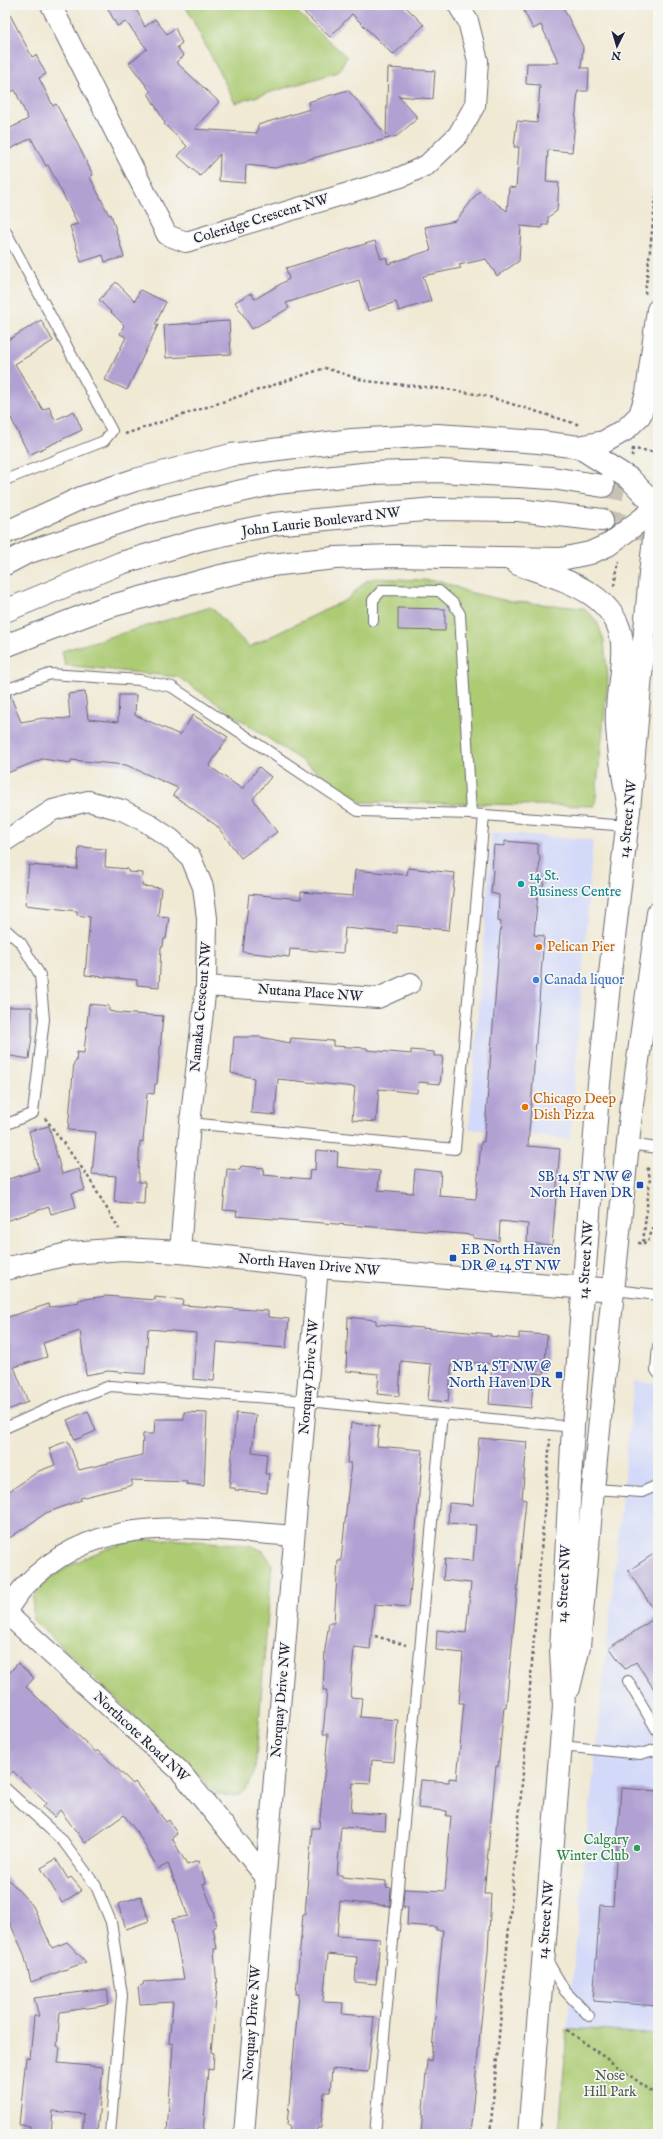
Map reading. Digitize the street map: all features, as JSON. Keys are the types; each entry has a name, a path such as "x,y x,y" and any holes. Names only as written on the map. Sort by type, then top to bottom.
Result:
{"main road":[{"path":"5,533 81,498 136,480 231,455 352,440 437,435 539,442 579,447 604,442 625,430 640,416 646,393 658,310"},
{"path":"5,646 104,608 216,577 271,565 335,558 393,556 503,559 561,558 590,553 608,545 658,507 630,479 579,447"},
{"path":"5,564 26,553 150,512 276,483 372,473 442,471 552,478 603,486"},
{"name":"14 Street NW","path":"530,2134 543,1952 564,1707 561,1650 573,1427 584,1287 606,1009 629,818 654,567 658,507"},
{"name":"John Laurie Boulevard NW","path":"5,611 121,563 199,540 273,524 434,509 518,510 602,520"},
{"path":"503,559 580,588 606,606 618,622 622,644 616,725 629,818"},
{"name":"14 Street NW","path":"564,1707 579,1647 593,1489 628,1144 649,967 658,913"},
{"name":"North Haven Drive NW","path":"5,1269 72,1253 122,1249 180,1252 318,1267 614,1290"}],"street":[{"name":"Coleridge Crescent NW","path":"51,5 168,235 186,242 401,177 427,165 458,135 474,105 478,62 468,21 458,5"},
{"name":"Namaka Crescent NW","path":"5,841 53,810 88,801 122,810 146,822 171,839 191,858 203,887 207,918 206,986 190,1123 180,1252"},
{"name":"Nutana Place NW","path":"206,986 378,998 411,983"},
{"name":"Norquay Drive NW","path":"244,2134 264,1876 274,1778 318,1267"},
{"name":"Northcote Road NW","path":"264,1876 180,1771 5,1612 24,1587 58,1558 86,1543 116,1533 151,1528 181,1527 294,1536"}],"lane":[{"path":"5,230 112,431 104,441 5,480"},
{"path":"373,621 373,600 382,590 439,591 453,603 460,614 471,814"},
{"path":"5,690 50,674 140,680 172,687 358,811 629,818"},
{"path":"190,1123 455,1149 484,815"},
{"path":"5,929 20,943 40,975 44,1019 33,1113 5,1125"},
{"path":"628,1144 658,1148"},
{"path":"614,1290 658,1295"},
{"path":"658,1346 656,1370 658,1373"},
{"path":"5,1428 52,1407 110,1386 307,1402 573,1427"},
{"path":"376,2134 442,1414"},
{"path":"593,1489 642,1492 658,1485"},
{"path":"628,1681 658,1732"},
{"path":"561,1746 640,1754 658,1749"},
{"path":"5,1788 63,1841 96,1886 111,1922 122,1995 110,2134"},
{"path":"543,1952 564,1991 589,2016"}],"path":[{"path":"112,431 128,434 325,368 366,381 453,390 486,396 582,426"},
{"path":"633,449 658,452"},
{"path":"614,588 621,554"},
{"path":"34,1103 87,1174 122,1235 122,1249"},
{"path":"643,1243 647,1243 658,1217"},
{"path":"490,2134 524,1754 550,1435"},
{"path":"375,1636 406,1645 420,1655"},
{"path":"567,2030 658,2096"}],"shaded area":[{"path":"492,832 593,840 570,1139 469,1129"},
{"path":"634,1381 658,1383 658,2035 585,2029 567,2030"}],"green space":[{"path":"185,5 289,5 347,57 338,72 235,103"},
{"path":"375,578 441,581 468,592 508,601 583,608 597,621 604,641 608,679 595,806 362,802 178,677 65,665 62,651 211,607 249,647 346,600 366,581"},
{"path":"168,1539 250,1545 263,1551 272,1564 255,1771 246,1789 238,1794 218,1795 33,1620 34,1598 40,1588 63,1570 108,1548 138,1540"},
{"name":"Nose Hill Park","path":"585,2029 658,2035 658,2134 559,2134 567,2030"}],"building":[{"path":"5,5 32,57 36,55 46,74 39,78 53,106 56,104 93,175 90,177 109,215 111,214 124,257 105,262 103,255 81,262 70,226 78,224 48,165 46,166 31,138 5,152 5,131 28,119 15,90 5,95"},
{"path":"106,5 134,5 145,27 155,19 167,34 175,28 182,43 177,47 184,56 176,62 219,102 194,129 257,133 258,125 310,109 308,102 348,90 386,135 388,68 435,71 433,99 398,96 418,118 397,136 275,168 246,165 245,183 219,181 220,154 200,176 178,156 187,146 164,124 165,123 148,93 151,92 129,63 147,49 126,22 117,26"},
{"path":"296,5 404,5 424,25 393,55 352,14 330,37"},
{"path":"521,5 562,5 583,47 581,68 589,68 588,91 578,91 572,152 548,150 546,182 559,183 557,211 548,217 548,225 542,225 542,228 521,226 519,261 497,276 486,259 459,265 461,268 423,276 431,301 399,311 396,302 368,311 359,280 286,303 289,308 252,329 235,302 251,293 255,299 289,279 286,268 375,241 381,259 386,257 388,264 431,250 425,227 456,221 479,191 507,211 509,187 516,188 519,147 514,147 517,121 537,123 540,85 526,84 527,63 559,63 541,25 533,29"},
{"path":"116,282 135,301 140,290 166,302 155,325 158,325 127,390 105,380 126,337 120,334 124,325 99,300"},
{"path":"41,320 53,341 15,364 43,410 49,407 55,420 74,411 82,430 29,455 11,418 5,421 5,342"},
{"path":"229,321 231,354 166,358 164,325"},
{"path":"398,608 445,609 445,631 398,630"},
{"path":"85,692 88,719 118,722 119,695 136,695 135,715 180,735 193,715 228,737 209,766 242,789 259,767 271,777 253,799 277,832 241,858 217,826 173,795 178,788 126,765 71,760 71,763 42,759 5,774 5,696 10,695 21,722 43,718 70,719 68,694"},
{"path":"505,841 538,844 538,854 540,856 539,873 544,881 542,890 538,894 534,935 544,936 528,1146 560,1149 552,1245 527,1243 528,1224 500,1221 499,1241 473,1238 473,1235 236,1216 237,1211 223,1210 227,1169 240,1170 241,1166 264,1168 263,1175 309,1179 310,1169 315,1170 316,1150 338,1152 337,1167 380,1171 378,1190 413,1193 415,1169 441,1172 439,1196 476,1199 481,1142 484,1142 501,922 498,921 499,895 491,893 494,845 505,846"},
{"path":"79,847 106,849 105,867 128,869 128,872 143,873 142,886 161,888 158,916 169,917 166,939 164,939 163,947 161,947 159,987 137,985 137,980 85,975 90,917 77,915 77,911 25,905 29,865 77,869"},
{"path":"408,868 455,873 449,930 397,925 397,933 345,928 343,953 290,949 289,957 243,952 249,894 301,899 301,892 353,896 355,870 407,875"},
{"path":"89,1004 109,1006 109,1011 119,1013 163,1016 157,1084 155,1084 154,1094 147,1093 143,1142 140,1141 138,1173 139,1182 145,1182 144,1204 114,1202 116,1176 92,1174 96,1132 68,1130 74,1062 76,1062 77,1052 84,1053"},
{"path":"8,1007 32,1007 32,1036 29,1059 5,1055"},
{"path":"234,1037 260,1037 290,1043 291,1038 333,1041 333,1046 367,1048 367,1050 411,1054 411,1050 434,1052 434,1056 443,1056 440,1084 418,1082 417,1093 379,1089 376,1122 352,1120 355,1087 278,1079 275,1115 251,1113 254,1078 231,1073"},
{"path":"49,1126 62,1174 79,1169 85,1190 72,1193 76,1207 51,1214 49,1207 5,1221 5,1180 39,1170 29,1131"},
{"path":"106,1296 155,1300 155,1297 183,1300 182,1305 268,1311 268,1317 289,1319 286,1348 217,1342 214,1381 193,1379 196,1333 148,1329 145,1374 108,1371 86,1375 80,1331 43,1343 47,1357 14,1367 28,1402 5,1411 5,1318 49,1304 50,1307 79,1303 78,1300"},
{"path":"348,1317 376,1320 376,1324 491,1334 490,1336 519,1339 519,1333 547,1335 544,1374 534,1373 531,1408 489,1404 492,1364 452,1361 448,1402 428,1400 431,1364 401,1361 399,1396 377,1394 379,1374 346,1371"},
{"path":"88,1411 96,1431 75,1440 67,1420"},
{"path":"184,1412 207,1413 204,1486 186,1484 187,1482 131,1480 133,1485 80,1498 81,1500 46,1513 5,1541 5,1494 39,1471 55,1465 49,1448 68,1441 79,1470 142,1455 143,1434 154,1434 155,1419 184,1419"},
{"path":"236,1413 256,1415 252,1452 267,1454 265,1474 269,1474 267,1493 235,1490 235,1488 229,1488"},
{"path":"351,1423 379,1426 377,1446 423,1450 409,1607 374,1604 370,1649 354,1647 350,1697 362,1698 360,1717 398,1720 394,1762 372,1760 370,1784 353,1783 351,1812 386,1815 385,1830 341,1827 337,1875 342,1875 342,1877 386,1881 386,1887 391,1888 390,1906 340,1901 337,1936 380,1939 376,1984 355,1982 357,1957 328,1954 323,2002 343,2003 342,2014 374,2017 368,2072 332,2069 330,2092 324,2092 321,2128 317,2128 316,2134 289,2134 290,2125 287,2125 299,1994 296,1994 303,1914 305,1914 312,1828 319,1828 328,1734 323,1734 327,1690 323,1690 325,1649 329,1623 334,1623 338,1561 341,1561 351,1463 347,1463"},
{"path":"479,1438 527,1442 522,1499 526,1500 506,1707 504,1707 498,1767 496,1766 484,1894 491,1894 488,1952 470,2134 421,2134 427,2060 431,2061 443,1930 436,1930 436,1927 407,1925 408,1907 403,1907 404,1889 445,1891 451,1816 446,1816 447,1811 418,1808 421,1780 449,1782 449,1778 457,1779 464,1703 459,1703 463,1653 436,1650 437,1630 466,1633 471,1583 443,1580 445,1559 473,1561 476,1525 448,1523 449,1503 473,1505"},
{"path":"658,1551 658,1616 628,1571"},
{"path":"658,1616 658,1695 636,1662 625,1669 610,1648"},
{"path":"18,1663 34,1678 26,1687 96,1752 98,1750 133,1784 135,1782 166,1822 169,1820 177,1834 172,1838 187,1865 198,1861 206,1883 203,1884 213,1910 216,1927 213,1927 217,1949 214,1949 217,1988 211,2052 214,2053 213,2070 208,2069 203,2134 167,2132 173,2044 169,2043 173,2002 140,2004 138,1987 144,1984 143,1982 184,1979 172,1919 188,1916 168,1864 158,1869 139,1835 124,1815 85,1843 60,1810 54,1817 43,1807 46,1803 13,1771 5,1780 5,1678"},
{"name":"Calgary Winter Club","path":"621,1788 658,1791 658,2006 593,2001 600,1905 613,1906"},
{"path":"56,1859 68,1879 71,1877 82,1890 62,1903 41,1868"},
{"path":"5,1876 33,1906 52,1948 67,1942 86,1962 31,1982 24,1954 5,1912"},
{"path":"141,1896 149,1921 126,1929 118,1904"},
{"path":"107,1989 109,2005 60,2012 57,2046 60,2047 58,2063 103,2067 97,2134 82,2134 84,2114 53,2111 51,2134 29,2134 30,2126 19,2125 26,2057 30,2058 34,2016 39,2016 34,1998"}],"tunnel":[{"path":"603,486 655,496"},
{"path":"602,520 647,530"}],"place":[{"name":"14 St. Business Centre","path":"521,884"},
{"name":"Pelican Pier","path":"539,947"},
{"name":"Canada liquor","path":"536,980"},
{"name":"Chicago Deep Dish Pizza","path":"525,1107"},
{"name":"SB 14 ST NW @ North Haven DR","path":"640,1185"},
{"name":"EB North Haven DR @ 14 ST NW","path":"453,1258"},
{"name":"NB 14 ST NW @ North Haven DR","path":"559,1375"},
{"name":"Calgary Winter Club","path":"637,1848"}]}
